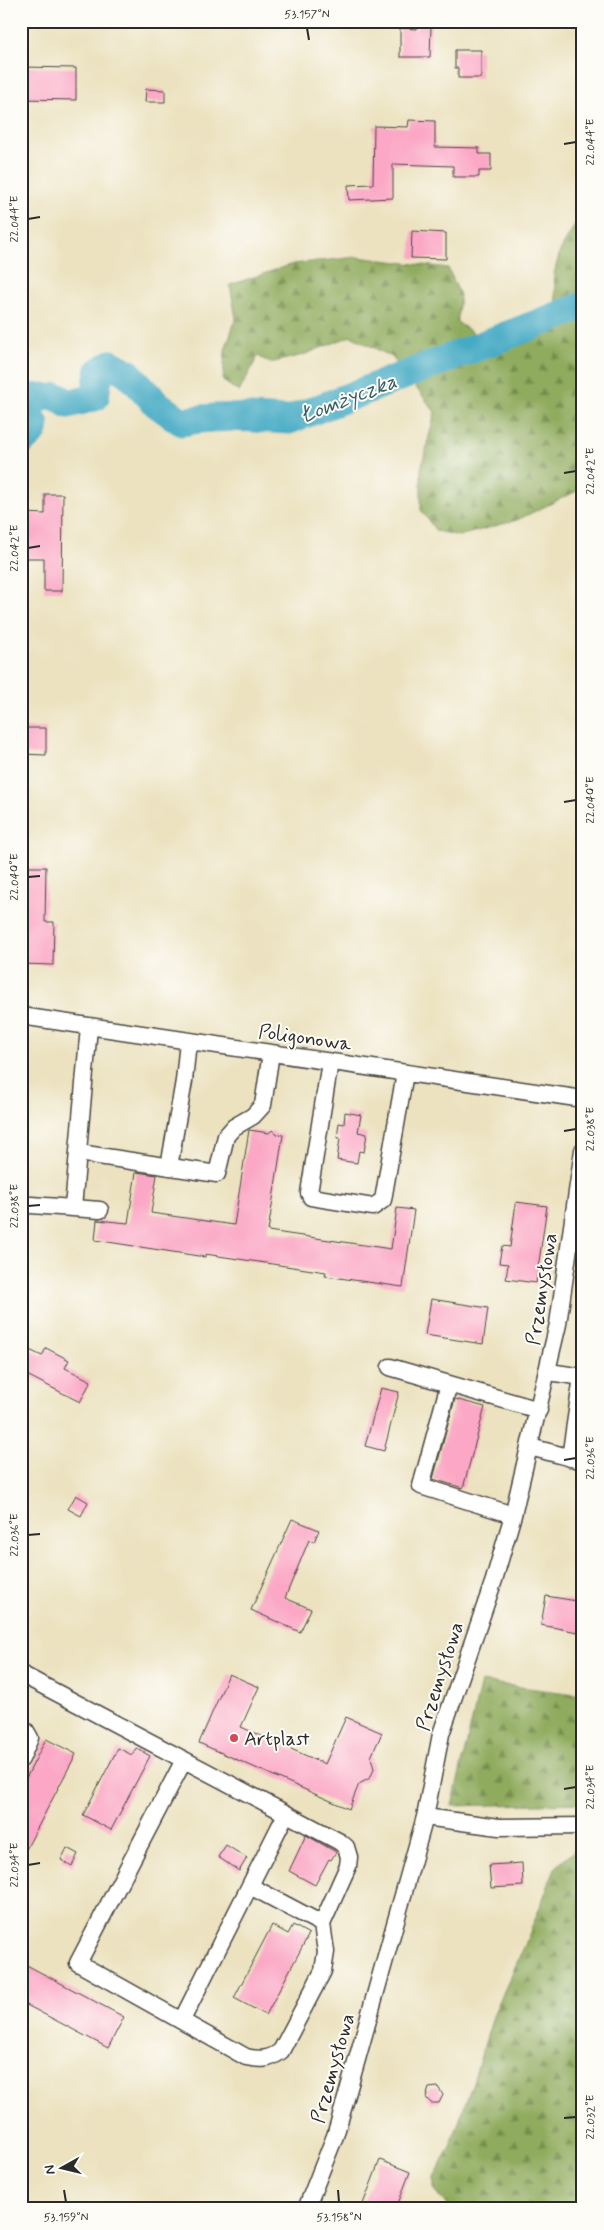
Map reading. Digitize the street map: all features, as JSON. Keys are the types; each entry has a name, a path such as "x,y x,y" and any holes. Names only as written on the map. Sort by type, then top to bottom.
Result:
{"street":[{"name":"Poligonowa","path":"21,1016 583,1099"},
{"path":"73,1208 89,1027"},
{"path":"169,1167 184,1081 188,1042"},
{"path":"79,1153 217,1174 226,1136 234,1127 253,1116 263,1105 272,1054"},
{"path":"330,1062 309,1193 311,1197 373,1207 383,1200 404,1073"},
{"name":"Przemysłowa","path":"306,2209 335,2136 345,2102 425,1817 441,1734 494,1580 514,1515 549,1372 558,1324 583,1150"},
{"path":"31,1205 100,1210"},
{"path":"390,1368 540,1410"},
{"path":"530,1447 576,1460 583,1377 549,1372"},
{"path":"448,1384 421,1486 514,1515"},
{"path":"21,1674 340,1842 346,1847 349,1857 346,1874 322,1924 326,1952 323,1971 280,2051 272,2058 264,2060 246,2057 78,1964 184,1760"},
{"path":"21,1728 26,1731 30,1738 21,1759"},
{"path":"182,2020 286,1814"},
{"path":"425,1817 499,1827 583,1826"},
{"path":"250,1886 322,1924"}],"green space":[{"path":"583,210 583,488 517,520 459,536 436,531 421,510 421,469 435,412 392,357 351,336 303,355 270,363 258,356 239,392 223,381 225,350 236,318 230,285 293,264 357,257 448,268 460,295 457,322 475,334 528,318 556,305 554,274 560,251"},
{"path":"481,1682 583,1695 583,1803 452,1806"},
{"path":"577,1848 583,1848 583,2209 450,2209 434,2190 434,2178 451,2144 473,2082 494,2013 525,1945 555,1868"}],"building":[{"path":"417,25 431,25 430,57 400,57 400,28 417,29"},
{"path":"455,50 481,50 481,78 458,78 458,68 455,68"},
{"path":"21,67 76,68 76,100 21,99"},
{"path":"146,89 165,90 165,102 145,102"},
{"path":"409,120 435,121 435,147 479,148 479,154 491,154 491,171 479,171 479,177 453,177 453,166 393,164 393,198 349,200 348,185 373,184 374,126 408,127"},
{"path":"412,231 446,233 446,259 411,258"},
{"path":"45,494 63,494 62,591 44,591 44,558 26,558 25,555 21,555 21,515 26,515 26,513 45,514"},
{"path":"21,728 46,728 46,755 21,754"},
{"path":"21,867 46,867 45,922 54,922 53,965 21,964"},
{"path":"345,1112 361,1115 358,1132 367,1134 364,1152 359,1151 357,1163 337,1160 340,1138 337,1138 339,1123 344,1124"},
{"path":"249,1130 269,1133 272,1130 276,1134 283,1135 268,1231 391,1249 397,1208 414,1210 403,1287 325,1276 326,1272 205,1254 205,1257 95,1240 97,1220 128,1223 136,1172 157,1175 151,1213 234,1225"},
{"path":"516,1202 547,1206 536,1283 506,1279 508,1264 499,1263 502,1246 510,1247"},
{"path":"431,1299 488,1308 483,1344 425,1335"},
{"path":"21,1346 42,1356 46,1348 69,1360 65,1368 91,1381 80,1402 21,1372"},
{"path":"381,1388 399,1392 384,1451 365,1446"},
{"path":"455,1399 485,1407 463,1488 433,1479"},
{"path":"76,1495 88,1502 81,1516 68,1509"},
{"path":"292,1519 319,1530 314,1542 309,1540 285,1598 311,1609 300,1632 251,1610"},
{"path":"546,1596 583,1602 583,1633 541,1625"},
{"name":"Artplast","path":"229,1674 259,1687 241,1727 325,1764 346,1717 382,1733 371,1757 374,1769 372,1774 370,1778 359,1784 349,1809 199,1743"},
{"path":"46,1739 76,1754 21,1859 21,1788"},
{"path":"118,1748 132,1755 136,1748 150,1756 111,1830 83,1815"},
{"path":"306,1835 336,1852 331,1860 329,1859 315,1885 289,1871"},
{"path":"226,1845 247,1858 239,1871 218,1857"},
{"path":"67,1848 78,1854 72,1866 61,1860"},
{"path":"522,1863 523,1886 491,1888 489,1865"},
{"path":"272,1925 288,1934 293,1925 309,1934 266,2015 234,1998"},
{"path":"21,1962 124,2017 108,2048 21,2002"},
{"path":"438,2087 443,2095 439,2103 431,2103 426,2098 429,2088"},
{"path":"380,2160 410,2172 396,2209 361,2209"}],"waterway":[{"name":"Łomżyczka","path":"58,397 68,404 95,397 99,372 111,364 128,373 157,404 182,422 222,418 289,420 583,306"},
{"name":"Łomżyczka","path":"21,442 34,430 35,424 26,411 25,405 31,398 44,397"}],"place":[{"name":"Artplast","path":"234,1738"}]}
